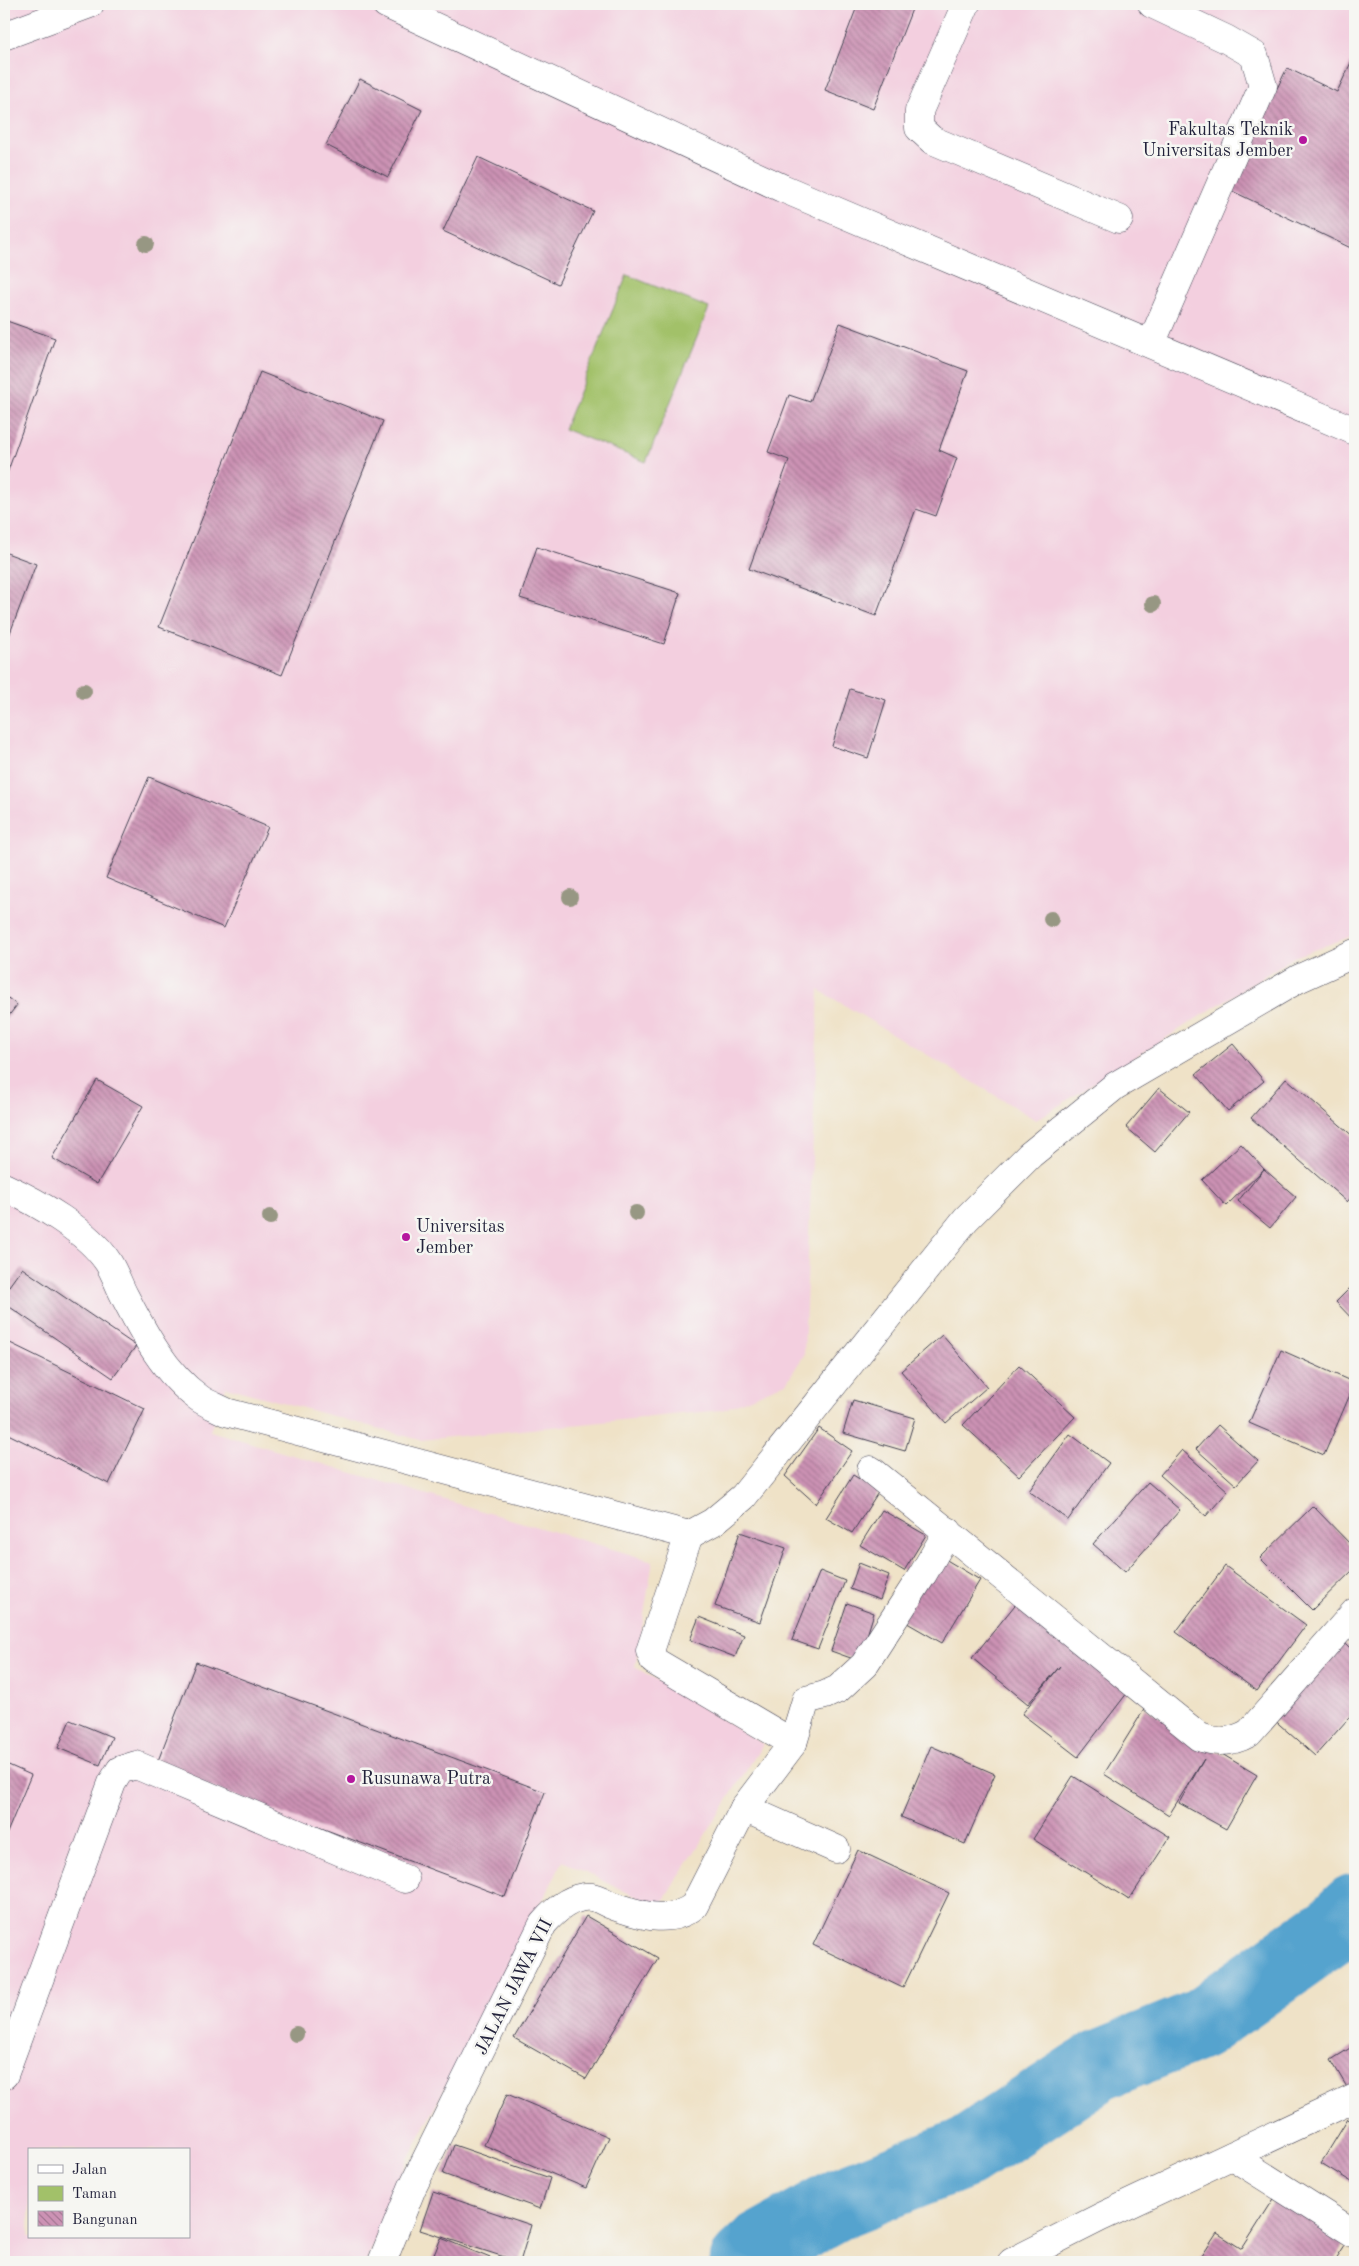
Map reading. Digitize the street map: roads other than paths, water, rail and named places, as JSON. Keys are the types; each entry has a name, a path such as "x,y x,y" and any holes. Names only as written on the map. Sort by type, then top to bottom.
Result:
{"street":[{"path":"4,36 90,4"},
{"path":"386,4 782,188 1355,431"},
{"path":"966,4 919,111 919,128 932,140 1119,219"},
{"path":"1151,344 1263,86 1254,55 1226,39 1152,4"},
{"path":"948,1531 923,1574 864,1665 838,1689 806,1700 793,1743 654,1661 650,1651 689,1535 713,1522 743,1497 966,1219 1030,1155 1115,1086 1298,979 1355,953"},
{"path":"4,1186 39,1206 90,1242 108,1262 145,1337 169,1369 198,1398 226,1412 689,1535"},
{"path":"871,1470 1200,1736 1213,1741 1227,1741 1249,1733 1355,1612"},
{"name":"JALAN JAWA VII","path":"382,2262 412,2188 543,1924 552,1913 564,1904 592,1897 635,1913 658,1918 671,1917 687,1912 694,1906 744,1808 793,1743"},
{"path":"4,2075 112,1783 120,1770 136,1765 405,1880"},
{"path":"744,1808 836,1849"},
{"path":"1012,2262 1050,2256 1101,2217 1355,2098"},
{"path":"1232,2156 1355,2234"}],"waterway":[{"path":"745,2262 761,2247 842,2202 965,2153 1098,2066 1199,2025 1336,1927 1355,1909"}],"place":[{"name":"Fakultas Teknik Universitas Jember","path":"1303,140"},
{"name":"Universitas Jember","path":"406,1237"},
{"name":"Rusunawa Putra","path":"351,1779"}]}
